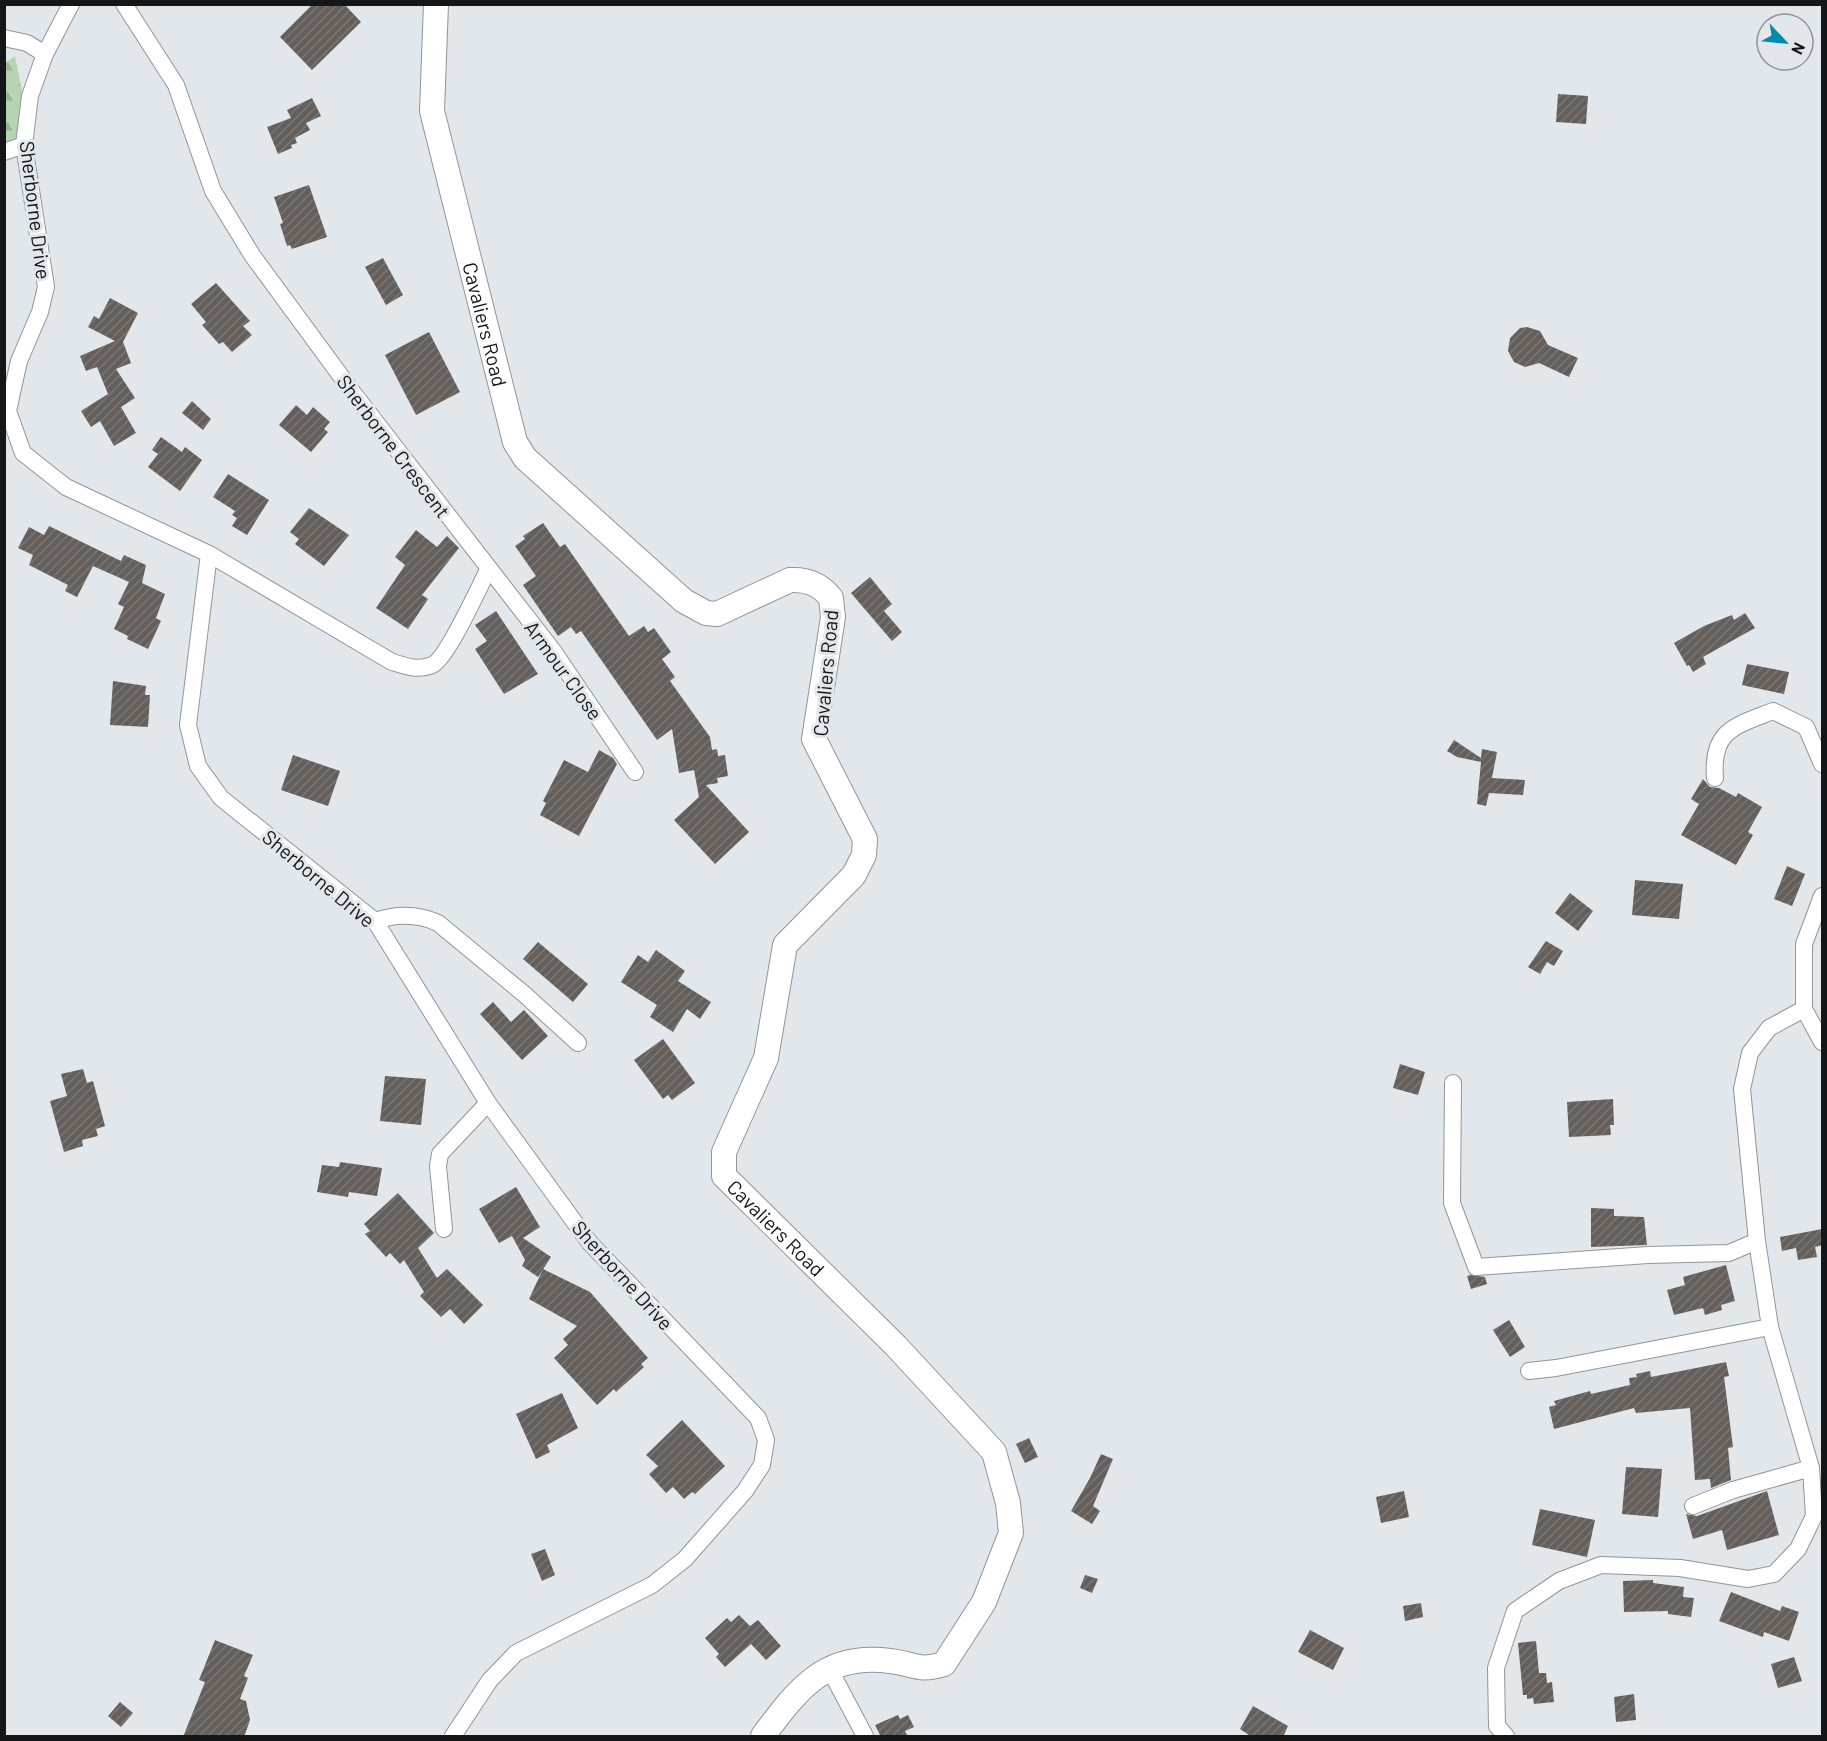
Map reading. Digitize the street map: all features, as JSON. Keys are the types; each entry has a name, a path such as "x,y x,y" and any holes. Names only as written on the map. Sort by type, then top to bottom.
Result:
{"main road":[{"name":"Cavaliers Road","path":"436,4 432,111 515,442 525,458 697,610 717,614 790,580 802,579 815,584 831,598 833,616 814,739 865,839 864,855 854,875 785,945 766,1058 724,1152 724,1176 896,1346 994,1452 1008,1503 1011,1533 984,1602 944,1664 926,1670 892,1661 848,1660 812,1679 791,1697 763,1737"}],"street":[{"name":"Sherborne Drive","path":"71,4 45,54 30,96 24,145 46,287 40,312 19,361 8,411 23,453 66,487 209,554 188,725 198,766 221,798 375,921 488,1103 589,1242 758,1418 766,1440 762,1465 745,1491 685,1559 652,1585 516,1653 490,1680 453,1737"},
{"name":"Sherborne Crescent","path":"124,4 176,85 213,191 252,255 488,570"},
{"path":"4,38 27,43 45,54"},
{"path":"4,152 24,145"},
{"path":"209,554 392,662 415,669 434,665 445,652 488,570"},
{"name":"Armour Close","path":"488,570 554,652 635,772"},
{"path":"1715,778 1713,757 1729,729 1773,711 1806,727 1822,764"},
{"path":"1822,896 1804,944 1804,1009 1822,1042"},
{"path":"375,921 389,916 424,917 438,923 524,994 578,1043"},
{"path":"1506,1737 1497,1726 1496,1668 1515,1611 1559,1581 1601,1565 1680,1568 1748,1579 1774,1574 1798,1549 1814,1516 1811,1468 1770,1327 1757,1241 1742,1089 1750,1053 1768,1028 1804,1009"},
{"path":"1453,1083 1452,1203 1476,1267 1729,1253 1757,1241"},
{"path":"444,1229 438,1166 441,1154 488,1103"},
{"path":"1529,1371 1556,1368 1770,1327"},
{"path":"1693,1506 1733,1490 1811,1468"},
{"path":"830,1670 866,1737"}],"green space":[{"path":"15,56 23,96 18,139 5,143 5,63"}],"building":[{"path":"313,4 344,4 361,22 312,70 280,37"},
{"path":"1558,94 1588,96 1586,124 1556,122"},
{"path":"312,98 321,116 306,123 310,130 295,138 297,143 291,145 292,148 278,154 267,127 291,118 287,110"},
{"path":"309,185 327,237 292,249 290,245 287,246 280,224 283,223 274,197"},
{"path":"383,258 403,295 386,305 365,267"},
{"path":"216,283 250,321 243,326 252,335 232,352 223,342 219,344 202,325 206,322 191,304"},
{"path":"110,298 138,313 123,342 131,363 116,369 135,398 121,407 136,433 114,446 100,421 91,427 81,411 108,394 97,367 86,371 80,356 115,341 88,327 94,316 99,319"},
{"path":"1527,327 1540,331 1548,345 1578,358 1569,377 1539,363 1525,367 1514,362 1508,351 1510,338 1520,328"},
{"path":"429,332 460,392 416,415 385,355"},
{"path":"192,401 211,419 203,430 182,413"},
{"path":"296,405 307,415 313,407 330,422 324,429 328,432 311,452 279,425"},
{"path":"161,437 182,452 185,447 202,460 180,491 148,467 158,454 152,450"},
{"path":"228,474 269,500 247,535 232,526 237,518 232,515 235,511 213,497"},
{"path":"309,508 349,535 324,566 295,544 299,539 290,532"},
{"path":"543,523 560,547 565,544 629,636 644,626 648,632 654,628 671,652 662,659 675,677 670,681 710,737 712,750 717,749 718,756 725,755 728,776 717,778 718,783 706,785 749,832 715,864 674,820 699,797 694,770 679,773 672,729 657,740 581,631 576,634 571,627 558,636 523,585 536,576 515,546 525,539 523,536"},
{"path":"49,526 121,561 124,555 146,565 142,583 165,594 156,618 161,621 148,649 127,639 128,636 114,629 124,607 118,604 129,582 93,566 77,597 65,591 68,585 29,565 33,555 18,548 29,527 44,535"},
{"path":"416,530 437,547 447,536 459,548 422,595 428,599 408,629 376,608 405,565 395,557"},
{"path":"870,577 892,604 884,611 902,632 892,641 851,593"},
{"path":"496,611 538,674 504,694 475,649 487,641 475,625"},
{"path":"1745,613 1755,628 1703,657 1706,664 1693,672 1674,643 1704,626 1732,615 1734,620"},
{"path":"1747,664 1789,672 1784,694 1742,685"},
{"path":"113,681 146,686 145,695 150,695 148,727 110,725"},
{"path":"1454,740 1481,758 1482,749 1497,752 1492,778 1525,780 1523,795 1489,793 1486,806 1477,804 1481,762 1457,757 1447,751"},
{"path":"599,750 613,758 617,764 579,836 540,815 546,803 543,801 564,760 588,772"},
{"path":"293,755 340,771 328,806 281,790"},
{"path":"1703,779 1710,787 1719,788 1736,797 1738,793 1762,807 1748,832 1753,835 1736,865 1681,835 1699,804 1691,799"},
{"path":"1787,866 1805,874 1792,906 1774,899"},
{"path":"1635,880 1683,884 1679,919 1632,915"},
{"path":"1570,893 1593,911 1578,931 1555,913"},
{"path":"1546,941 1563,951 1554,966 1547,962 1540,974 1528,967"},
{"path":"538,942 588,984 573,1002 523,959"},
{"path":"656,950 685,971 678,981 711,1002 700,1019 687,1009 673,1032 650,1017 657,1005 621,982 638,955 648,962"},
{"path":"493,1002 511,1022 524,1010 548,1036 522,1060 480,1014"},
{"path":"663,1039 695,1083 672,1100 668,1095 663,1099 634,1060"},
{"path":"1400,1064 1425,1072 1418,1095 1393,1088"},
{"path":"83,1069 87,1083 93,1081 105,1126 96,1129 98,1136 82,1140 83,1146 64,1152 50,1101 67,1096 61,1074"},
{"path":"385,1076 426,1079 421,1125 380,1121"},
{"path":"1613,1099 1614,1125 1610,1125 1611,1135 1569,1137 1567,1102"},
{"path":"340,1162 382,1168 377,1196 349,1192 348,1197 317,1192 322,1165 339,1167"},
{"path":"516,1187 540,1227 523,1238 551,1257 538,1277 522,1266 525,1260 512,1236 499,1243 479,1209"},
{"path":"398,1193 434,1233 418,1248 437,1278 447,1269 483,1305 464,1324 450,1309 441,1317 420,1296 424,1292 404,1260 400,1264 390,1253 386,1257 365,1234 370,1231 364,1224"},
{"path":"1591,1208 1614,1209 1614,1216 1644,1217 1647,1245 1591,1247"},
{"path":"1822,1229 1822,1245 1815,1247 1817,1257 1798,1260 1796,1248 1782,1251 1780,1237"},
{"path":"1726,1265 1735,1301 1721,1305 1722,1310 1705,1315 1703,1308 1674,1315 1667,1290 1685,1285 1683,1277"},
{"path":"543,1269 590,1292 648,1358 641,1364 644,1367 616,1392 614,1389 597,1405 554,1358 568,1345 563,1339 577,1326 529,1299"},
{"path":"1467,1276 1485,1277 1487,1284 1471,1289"},
{"path":"1509,1320 1525,1347 1510,1357 1493,1330"},
{"path":"1726,1362 1729,1376 1724,1377 1733,1447 1728,1448 1731,1480 1711,1488 1710,1479 1695,1480 1690,1408 1636,1413 1634,1408 1554,1429 1549,1407 1556,1405 1554,1401 1590,1391 1591,1394 1630,1385 1629,1378 1637,1377 1636,1374 1650,1371 1651,1377"},
{"path":"562,1393 578,1428 547,1445 550,1452 536,1459 516,1414"},
{"path":"682,1420 725,1466 695,1494 692,1492 684,1499 673,1487 666,1493 649,1474 658,1466 646,1455"},
{"path":"1029,1438 1038,1457 1025,1463 1016,1444"},
{"path":"1101,1454 1113,1459 1093,1506 1100,1511 1092,1524 1071,1511"},
{"path":"1626,1467 1662,1469 1658,1517 1622,1514"},
{"path":"1404,1491 1409,1517 1381,1523 1376,1497"},
{"path":"1767,1491 1779,1535 1727,1550 1722,1530 1693,1539 1686,1514 1697,1516"},
{"path":"1540,1509 1595,1520 1587,1557 1532,1545"},
{"path":"545,1549 555,1575 542,1581 531,1554"},
{"path":"1085,1575 1098,1579 1092,1593 1080,1588"},
{"path":"1653,1580 1653,1583 1684,1587 1683,1597 1694,1598 1691,1617 1668,1614 1668,1611 1624,1612 1623,1581"},
{"path":"1731,1592 1780,1611 1782,1606 1799,1612 1789,1641 1764,1632 1763,1637 1719,1621"},
{"path":"1421,1603 1423,1617 1405,1621 1403,1606"},
{"path":"739,1615 750,1626 758,1620 781,1646 766,1660 751,1644 725,1667 716,1657 719,1654 705,1638 727,1618 731,1622"},
{"path":"1310,1630 1344,1648 1333,1670 1298,1652"},
{"path":"215,1640 253,1655 244,1676 248,1678 240,1699 246,1701 250,1720 244,1737 183,1737 205,1682 199,1680"},
{"path":"1536,1641 1539,1673 1546,1673 1547,1683 1552,1682 1554,1702 1534,1704 1533,1698 1527,1699 1527,1695 1523,1695 1518,1643"},
{"path":"1794,1657 1802,1681 1778,1688 1771,1664"},
{"path":"1634,1694 1636,1720 1616,1722 1614,1697"},
{"path":"120,1702 133,1713 121,1727 108,1716"},
{"path":"1253,1706 1288,1726 1283,1737 1252,1737 1240,1729"},
{"path":"898,1715 900,1719 908,1715 914,1727 905,1731 908,1737 881,1737 875,1725"}]}
